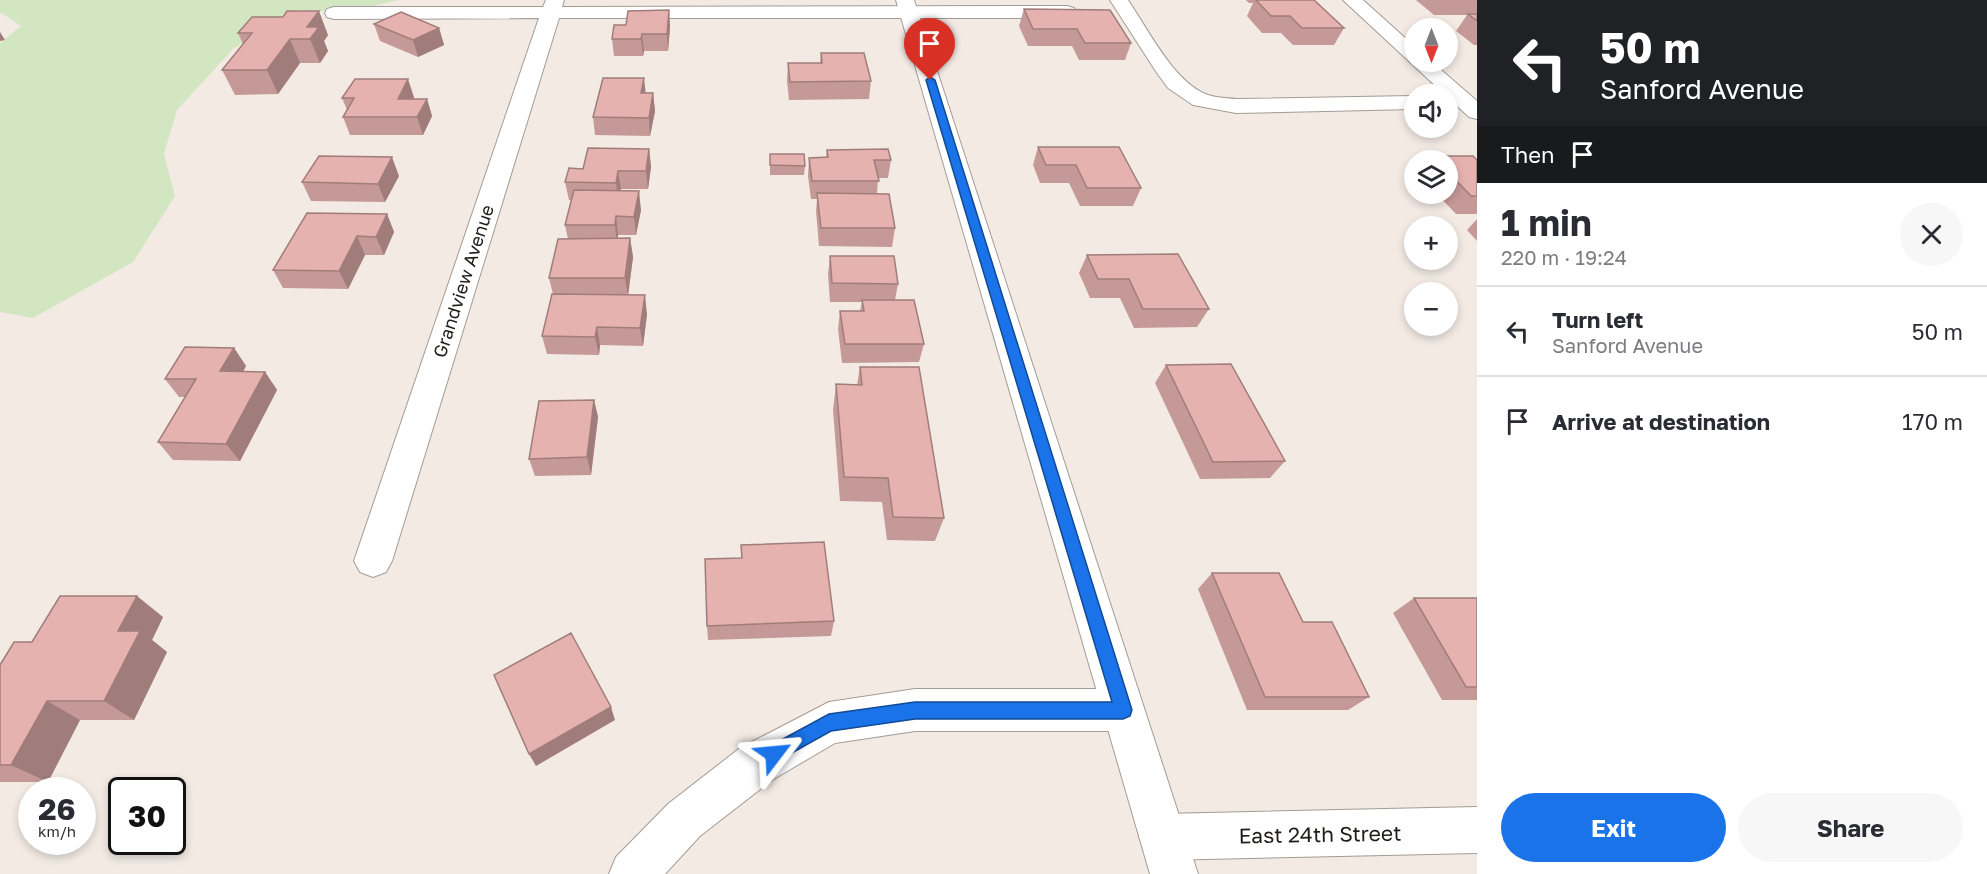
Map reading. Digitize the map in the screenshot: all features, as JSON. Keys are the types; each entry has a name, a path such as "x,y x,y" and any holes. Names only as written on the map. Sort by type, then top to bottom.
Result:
{"street":[{"path":"1119,0 1164,69 1176,83 1201,100 1236,106 1404,103"},
{"path":"1352,0 1404,47"},
{"path":"907,6 1168,855"},
{"path":"334,13 552,7 907,6 1079,12"},
{"name":"Grandview Avenue","path":"373,561 552,7"},
{"path":"1430,72 1464,106"},
{"path":"633,874 684,820 747,771 829,723 915,710 1123,710"},
{"name":"East 24th Street","path":"1168,855 1477,831"}],"green space":[{"path":"0,0 399,0 368,7 327,7 324,11 298,10 233,49 177,110 164,154 175,196 133,262 33,318 0,312 0,43 21,26 0,12"}],"building":[{"path":"1256,0 1314,0 1344,28 1302,28 1290,16 1271,16"},
{"path":"1024,9 1110,10 1131,43 1085,43 1077,29 1033,29"},
{"path":"669,10 667,34 642,34 641,39 612,39 614,25 626,25 628,11"},
{"path":"287,11 319,11 307,27 319,27 310,39 290,39 267,70 222,70 252,33 238,33 252,17 283,17"},
{"path":"401,12 439,28 413,40 374,24"},
{"path":"1468,14 1477,14 1477,21"},
{"path":"821,53 864,53 871,81 790,82 788,63 822,63"},
{"path":"603,78 644,78 641,93 653,93 649,118 593,117"},
{"path":"355,79 408,79 398,99 427,99 417,117 343,117 354,98 342,98"},
{"path":"1038,147 1119,147 1141,188 1087,188 1076,165 1046,165"},
{"path":"588,148 649,149 646,171 618,171 616,183 565,182 569,168 583,169"},
{"path":"888,149 891,160 874,160 879,181 812,181 809,158 828,157 827,150"},
{"path":"770,154 804,154 805,166 770,165"},
{"path":"319,156 392,157 378,184 302,182"},
{"path":"1458,156 1473,156 1477,160 1477,196 1471,196 1458,182"},
{"path":"574,190 639,191 634,217 616,216 615,225 565,225"},
{"path":"817,193 889,194 895,228 821,228"},
{"path":"307,213 387,214 376,237 357,236 339,271 273,270"},
{"path":"630,238 625,278 549,278 558,239"},
{"path":"1178,254 1209,309 1143,309 1129,279 1098,279 1087,255"},
{"path":"830,256 894,256 898,284 832,283"},
{"path":"552,294 645,295 640,328 597,327 595,337 542,336"},
{"path":"862,300 914,300 924,344 845,344 840,311 864,311"},
{"path":"185,347 234,348 220,371 265,372 226,444 158,442 196,379 165,379"},
{"path":"1231,364 1285,461 1213,462 1166,365"},
{"path":"860,367 919,367 944,518 893,517 888,478 844,477 836,384 862,385"},
{"path":"594,400 587,457 529,459 539,401"},
{"path":"824,542 834,621 707,626 705,559 742,558 741,545"},
{"path":"1212,573 1279,573 1303,622 1332,622 1369,697 1265,697"},
{"path":"60,596 137,596 118,631 140,631 104,701 47,701 11,765 0,765 0,665 14,642 32,642"},
{"path":"1414,598 1477,598 1477,687 1466,687"},
{"path":"571,633 611,707 529,754 494,675"}],"route":[{"path":"774,754 829,723 915,710 1123,710 930,80"}]}
